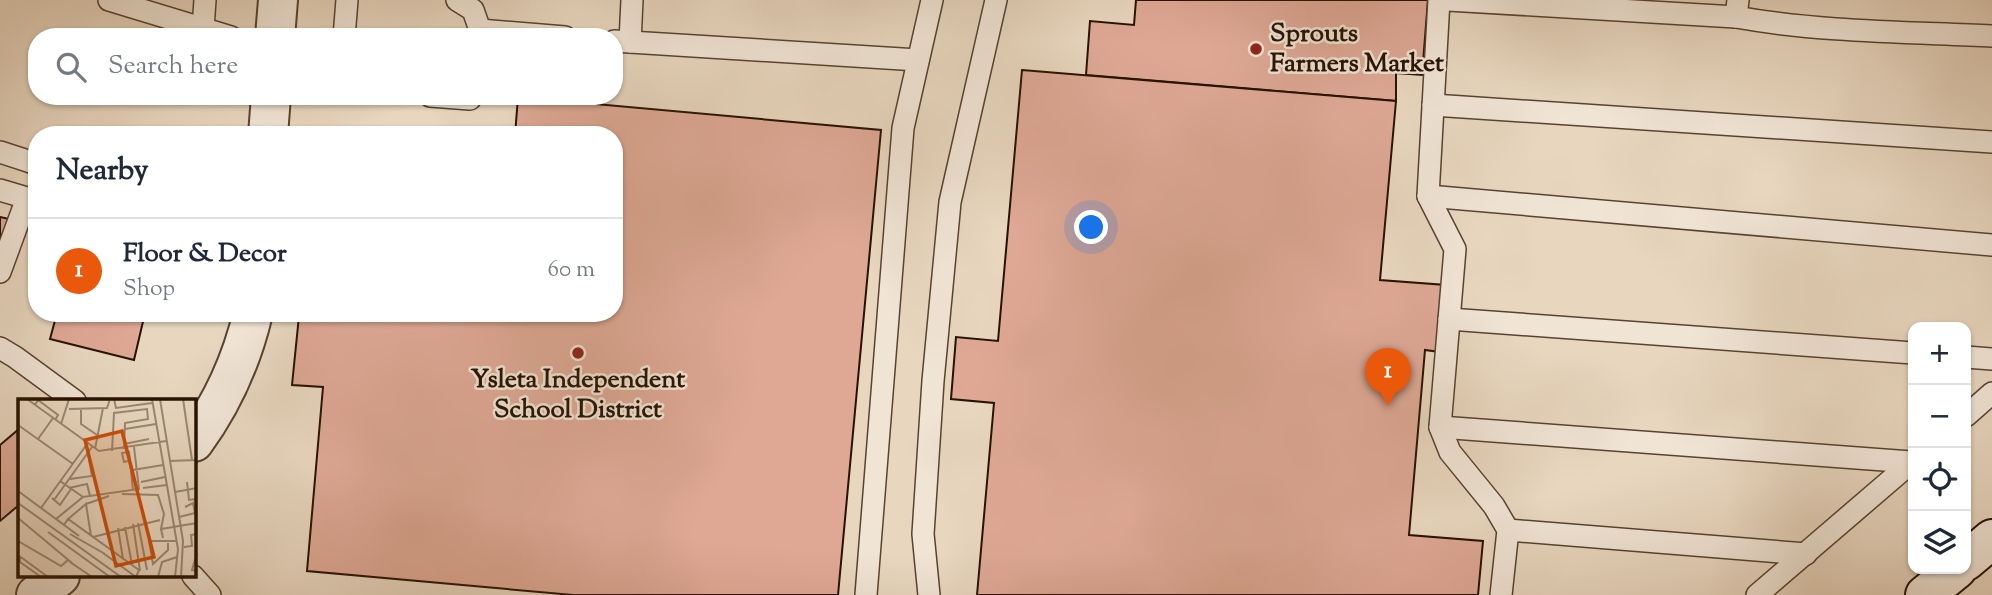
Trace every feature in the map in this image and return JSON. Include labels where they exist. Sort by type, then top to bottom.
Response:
[{"type":"street","points":[[276,28],[278,0]]},
{"type":"street","points":[[269,126],[270,105]]},
{"type":"street","points":[[196,439],[213,416],[248,335],[251,322]]},
{"type":"street","points":[[1971,557],[1992,539]]},
{"type":"street","points":[[1925,595],[1950,574]]},
{"type":"street","points":[[36,595],[57,578]]},
{"type":"street","points":[[69,578],[83,595]]},
{"type":"lane","points":[[108,0],[200,28]]},
{"type":"lane","points":[[203,28],[205,0]]},
{"type":"lane","points":[[345,28],[347,0]]},
{"type":"lane","points":[[457,0],[473,10],[478,28]]},
{"type":"lane","points":[[623,37],[632,0]]},
{"type":"lane","points":[[866,595],[903,128],[932,0]]},
{"type":"lane","points":[[929,595],[923,534],[933,381],[950,202],[996,0]]},
{"type":"lane","points":[[1440,0],[1428,196],[1455,249],[1440,427],[1451,452],[1494,506],[1508,530],[1501,595]]},
{"type":"lane","points":[[1448,0],[1737,8],[1802,26],[1992,36]]},
{"type":"lane","points":[[623,41],[918,60]]},
{"type":"lane","points":[[1433,105],[1992,142]]},
{"type":"lane","points":[[0,152],[28,161]]},
{"type":"lane","points":[[0,190],[27,198],[0,272]]},
{"type":"lane","points":[[1428,196],[1992,245]]},
{"type":"lane","points":[[1449,319],[1908,353]]},
{"type":"lane","points":[[1971,357],[1992,359]]},
{"type":"lane","points":[[5,358],[72,399]]},
{"type":"lane","points":[[1971,412],[1992,393]]},
{"type":"lane","points":[[1440,427],[1908,462]]},
{"type":"lane","points":[[1757,595],[1908,465]]},
{"type":"lane","points":[[1508,530],[1805,554]]},
{"type":"lane","points":[[195,578],[210,595]]},
{"type":"building","name":"Sprouts Farmers Market","points":[[1136,0],[1428,0],[1422,75],[1396,73],[1396,101],[1086,75],[1090,21],[1134,25]]},
{"type":"building","points":[[1022,70],[1396,101],[1380,280],[1446,285],[1440,352],[1425,350],[1409,535],[1483,541],[1478,595],[977,595],[994,403],[951,399],[956,337],[998,341]]},
{"type":"building","name":"Ysleta Independent School District","points":[[517,105],[606,105],[881,130],[838,595],[573,595],[307,571],[323,387],[292,385],[298,322],[623,322],[623,126],[516,126]]},
{"type":"building","points":[[0,217],[9,219],[0,249]]},
{"type":"building","points":[[55,322],[143,322],[134,360],[50,339]]},
{"type":"building","points":[[18,430],[18,506],[0,521],[0,445]]},
{"type":"place","name":"Sprouts Farmers Market","points":[[1256,49]]},
{"type":"place","name":"Ysleta Independent School District","points":[[578,353]]},
{"type":"place","name":"Floor & Decor","points":[[1388,406]]}]
